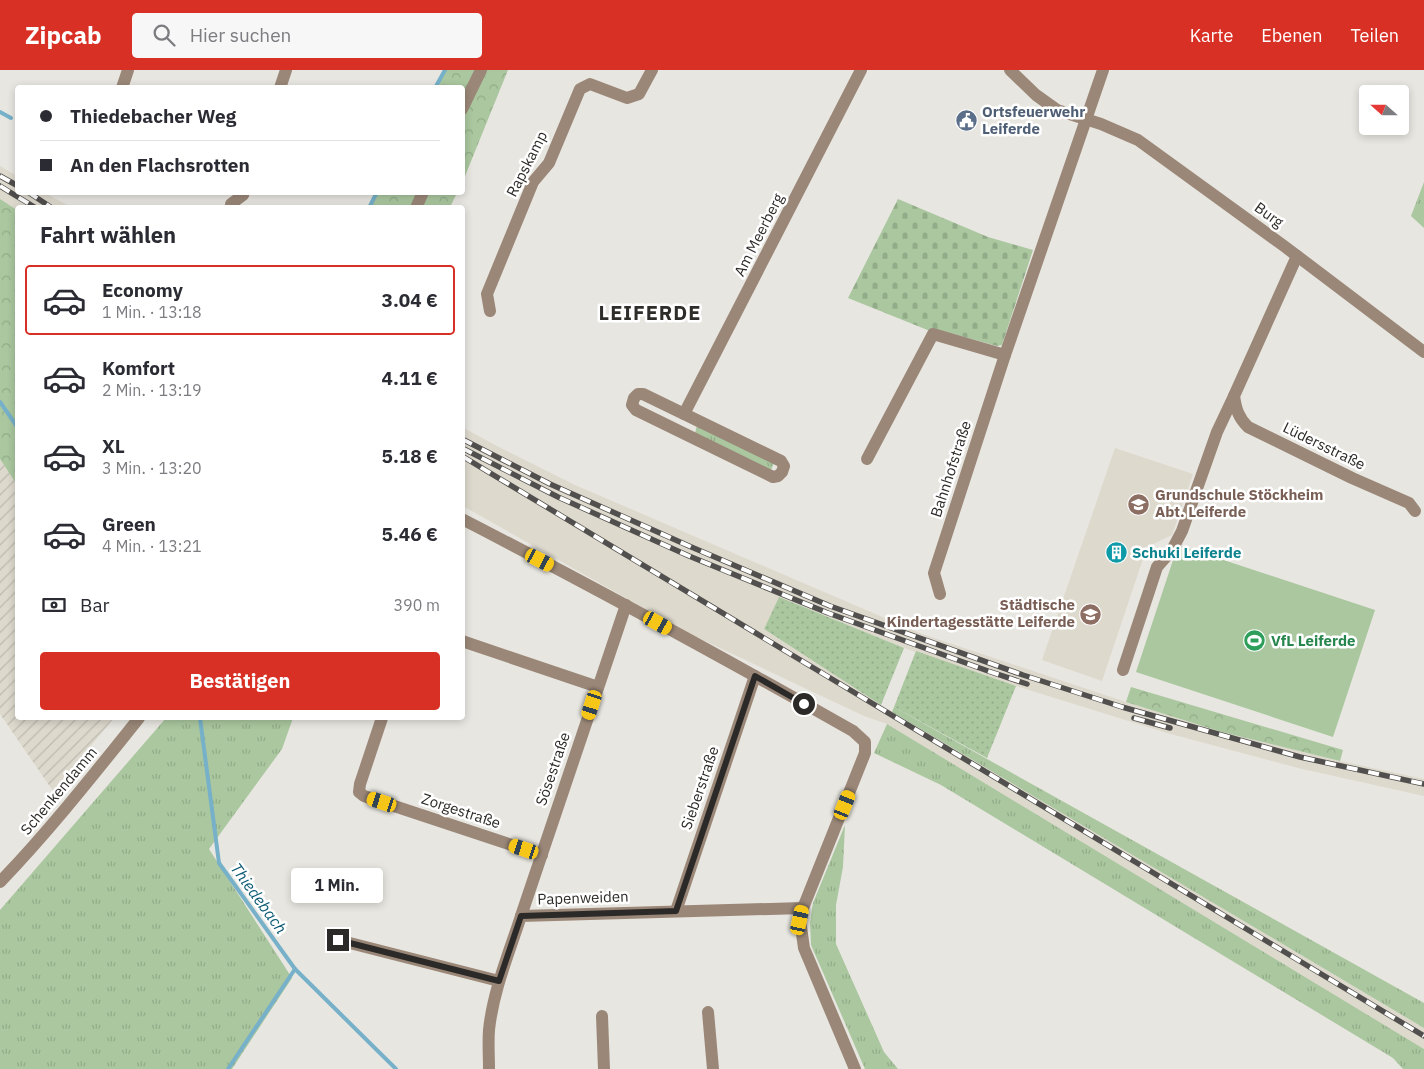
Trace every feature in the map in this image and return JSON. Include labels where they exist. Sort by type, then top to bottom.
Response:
[{"type":"street","points":[[123,85],[128,70]]},
{"type":"street","points":[[281,85],[286,70]]},
{"type":"street","points":[[465,103],[481,70]]},
{"type":"street","name":"Rapskamp","points":[[490,311],[487,294],[534,182],[549,163],[580,89],[590,84],[627,98],[639,94],[652,70]]},
{"type":"street","name":"Am Meerberg","points":[[684,414],[861,70]]},
{"type":"street","name":"Burg","points":[[1010,70],[1048,105],[1057,110],[1118,130],[1138,140],[1424,352]]},
{"type":"street","name":"Bahnhofstraße","points":[[940,594],[934,573],[1005,355],[1104,70]]},
{"type":"street","points":[[231,204],[243,195]]},
{"type":"street","points":[[1123,670],[1157,567],[1172,550],[1182,531],[1217,432],[1296,256]]},
{"type":"street","points":[[867,459],[933,334],[1005,355]]},
{"type":"street","points":[[638,394],[643,394],[684,414],[781,461],[784,466],[782,472],[778,476],[773,477],[636,410],[632,405],[634,398],[638,394]]},
{"type":"street","name":"Lüdersstraße","points":[[1234,396],[1240,419],[1248,427],[1352,478],[1410,503],[1415,511]]},
{"type":"street","points":[[465,521],[626,605],[853,731],[862,738],[866,745],[865,753],[803,908],[800,920],[804,948],[855,1069]]},
{"type":"street","name":"Sösestraße","points":[[521,916],[626,605]]},
{"type":"street","points":[[465,642],[598,687]]},
{"type":"street","name":"Sieberstraße","points":[[676,911],[755,676]]},
{"type":"street","name":"Schenkendamm","points":[[0,882],[50,828],[137,720]]},
{"type":"street","name":"Zorgestraße","points":[[381,720],[359,792],[364,796],[542,855]]},
{"type":"street","name":"Papenweiden","points":[[489,1069],[489,1031],[499,981],[521,916],[803,908]]},
{"type":"street","points":[[338,940],[499,981]]},
{"type":"street","points":[[708,1012],[713,1069]]},
{"type":"street","points":[[602,1016],[604,1069]]},
{"type":"shaded area","points":[[0,166],[15,175],[15,195],[49,195],[67,205],[15,205],[15,209],[0,199]]},
{"type":"shaded area","points":[[465,429],[575,485],[922,634],[1222,732],[1340,761],[1424,779],[1424,796],[1298,768],[1167,733],[1016,686],[904,648],[779,597],[764,629],[881,705],[1424,1028],[1424,1049],[887,724],[864,716],[688,633],[465,507]]},
{"type":"shaded area","points":[[1115,448],[1193,474],[1172,535],[1147,547],[1102,681],[1042,660]]},
{"type":"shaded area","points":[[0,459],[15,482],[15,720],[112,720],[53,791],[0,714]]},
{"type":"green space","points":[[444,70],[508,70],[465,176],[465,85],[436,85]]},
{"type":"green space","points":[[1424,182],[1424,228],[1411,216]]},
{"type":"green space","points":[[376,195],[456,195],[451,205],[371,205]]},
{"type":"green space","points":[[0,199],[15,209],[15,482],[0,459]]},
{"type":"green space","points":[[898,199],[988,237],[1033,250],[1002,345],[997,346],[932,328],[930,331],[848,298]]},
{"type":"green space","points":[[697,426],[774,463],[771,470],[695,433]]},
{"type":"green space","name":"VfL Leiferde","points":[[1178,545],[1375,610],[1333,737],[1136,672]]},
{"type":"green space","points":[[779,597],[904,648],[881,705],[764,629]]},
{"type":"green space","points":[[916,651],[1016,686],[987,758],[894,707]]},
{"type":"green space","points":[[1131,687],[1343,750],[1340,761],[1222,732],[1126,702]]},
{"type":"green space","points":[[894,707],[1424,1003],[1424,1028],[892,712]]},
{"type":"green space","points":[[164,720],[292,720],[282,749],[209,849],[292,978],[232,1069],[0,1069],[0,910]]},
{"type":"green space","points":[[887,724],[1424,1049],[1424,1069],[1403,1069],[1393,1058],[941,785],[874,753]]},
{"type":"green space","points":[[845,825],[843,867],[836,905],[836,944],[884,1052],[898,1069],[865,1069],[811,945],[810,923],[813,903]]},
{"type":"waterway","points":[[437,85],[445,70]]},
{"type":"waterway","points":[[0,112],[11,118]]},
{"type":"waterway","points":[[370,205],[376,195]]},
{"type":"waterway","name":"Thiedebach","points":[[0,402],[15,424]]},
{"type":"waterway","name":"Thiedebach","points":[[200,720],[219,863],[295,969],[228,1069]]},
{"type":"waterway","points":[[295,969],[396,1069]]},
{"type":"railway","points":[[0,176],[15,184]]},
{"type":"railway","points":[[0,186],[31,205]]},
{"type":"railway","points":[[32,195],[48,205]]},
{"type":"railway","points":[[465,441],[550,484],[830,606],[1023,675],[1122,707],[1300,757],[1424,784]]},
{"type":"railway","points":[[465,450],[558,497],[689,556],[828,613],[1027,684]]},
{"type":"railway","points":[[465,458],[1424,1036]]},
{"type":"railway","points":[[1134,718],[1170,728]]},
{"type":"place","name":"Ortsfeuerwehr Leiferde","points":[[966,121]]},
{"type":"place","name":"Grundschule Stöckheim Abt. Leiferde","points":[[1139,504]]},
{"type":"place","name":"Schuki Leiferde","points":[[1116,553]]},
{"type":"place","name":"Städtische Kindertagesstätte Leiferde","points":[[1091,614]]},
{"type":"place","name":"VfL Leiferde","points":[[1255,641]]},
{"type":"district","name":"LEIFERDE","points":[[650,313]]},
{"type":"route","points":[[338,940],[499,981],[521,916],[676,911],[755,676],[804,704]]}]
